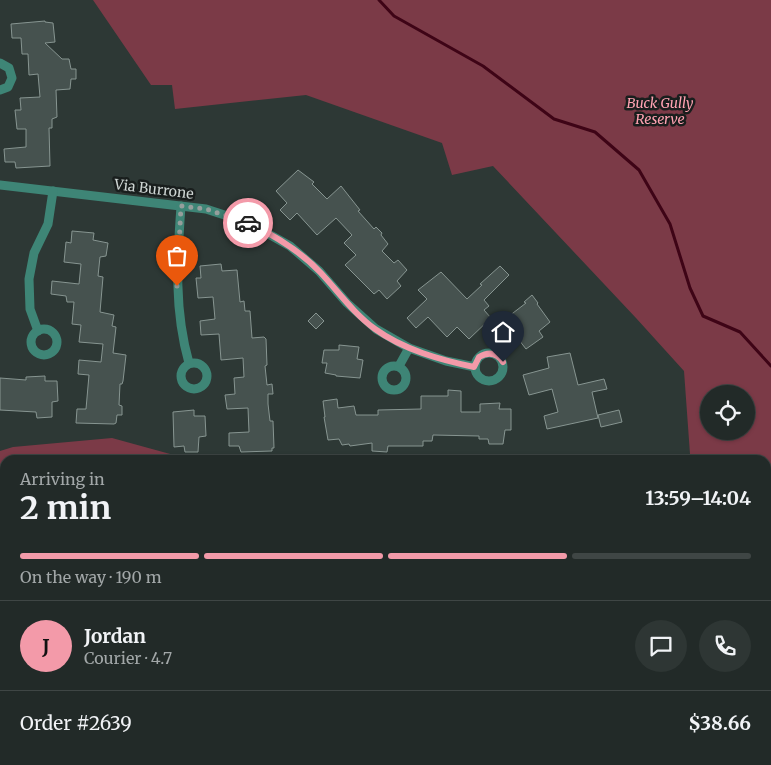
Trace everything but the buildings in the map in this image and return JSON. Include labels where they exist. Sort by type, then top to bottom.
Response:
[{"type":"street","points":[[0,63],[9,68],[12,78],[8,87],[0,90]]},
{"type":"street","name":"Via Burrone","points":[[0,185],[206,209],[249,223],[290,246],[319,271],[346,303],[376,330],[409,348],[446,361],[474,367]]},
{"type":"street","points":[[38,331],[30,309],[29,279],[34,253],[48,224],[53,191]]},
{"type":"street","points":[[181,206],[178,302],[181,332],[189,364]]},
{"type":"street","points":[[399,366],[409,348]]},
{"type":"green space","name":"Buck Gully Reserve","points":[[93,0],[771,0],[771,455],[600,455],[690,454],[684,371],[493,166],[452,175],[442,143],[306,95],[175,109],[172,85],[151,85]]},
{"type":"green space","name":"Buck Gully Reserve","points":[[112,438],[174,455],[0,455],[0,451],[13,447]]},
{"type":"waterway","points":[[379,0],[394,16],[483,66],[554,119],[595,132],[639,170],[670,224],[690,288],[703,316],[740,332],[771,366]]},
{"type":"way so far","points":[[177,286],[181,206],[206,209],[248,223]]},
{"type":"route","points":[[248,223],[290,246],[319,271],[346,303],[376,330],[409,348],[446,361],[474,367],[479,357],[484,354],[495,354],[503,362]]}]
